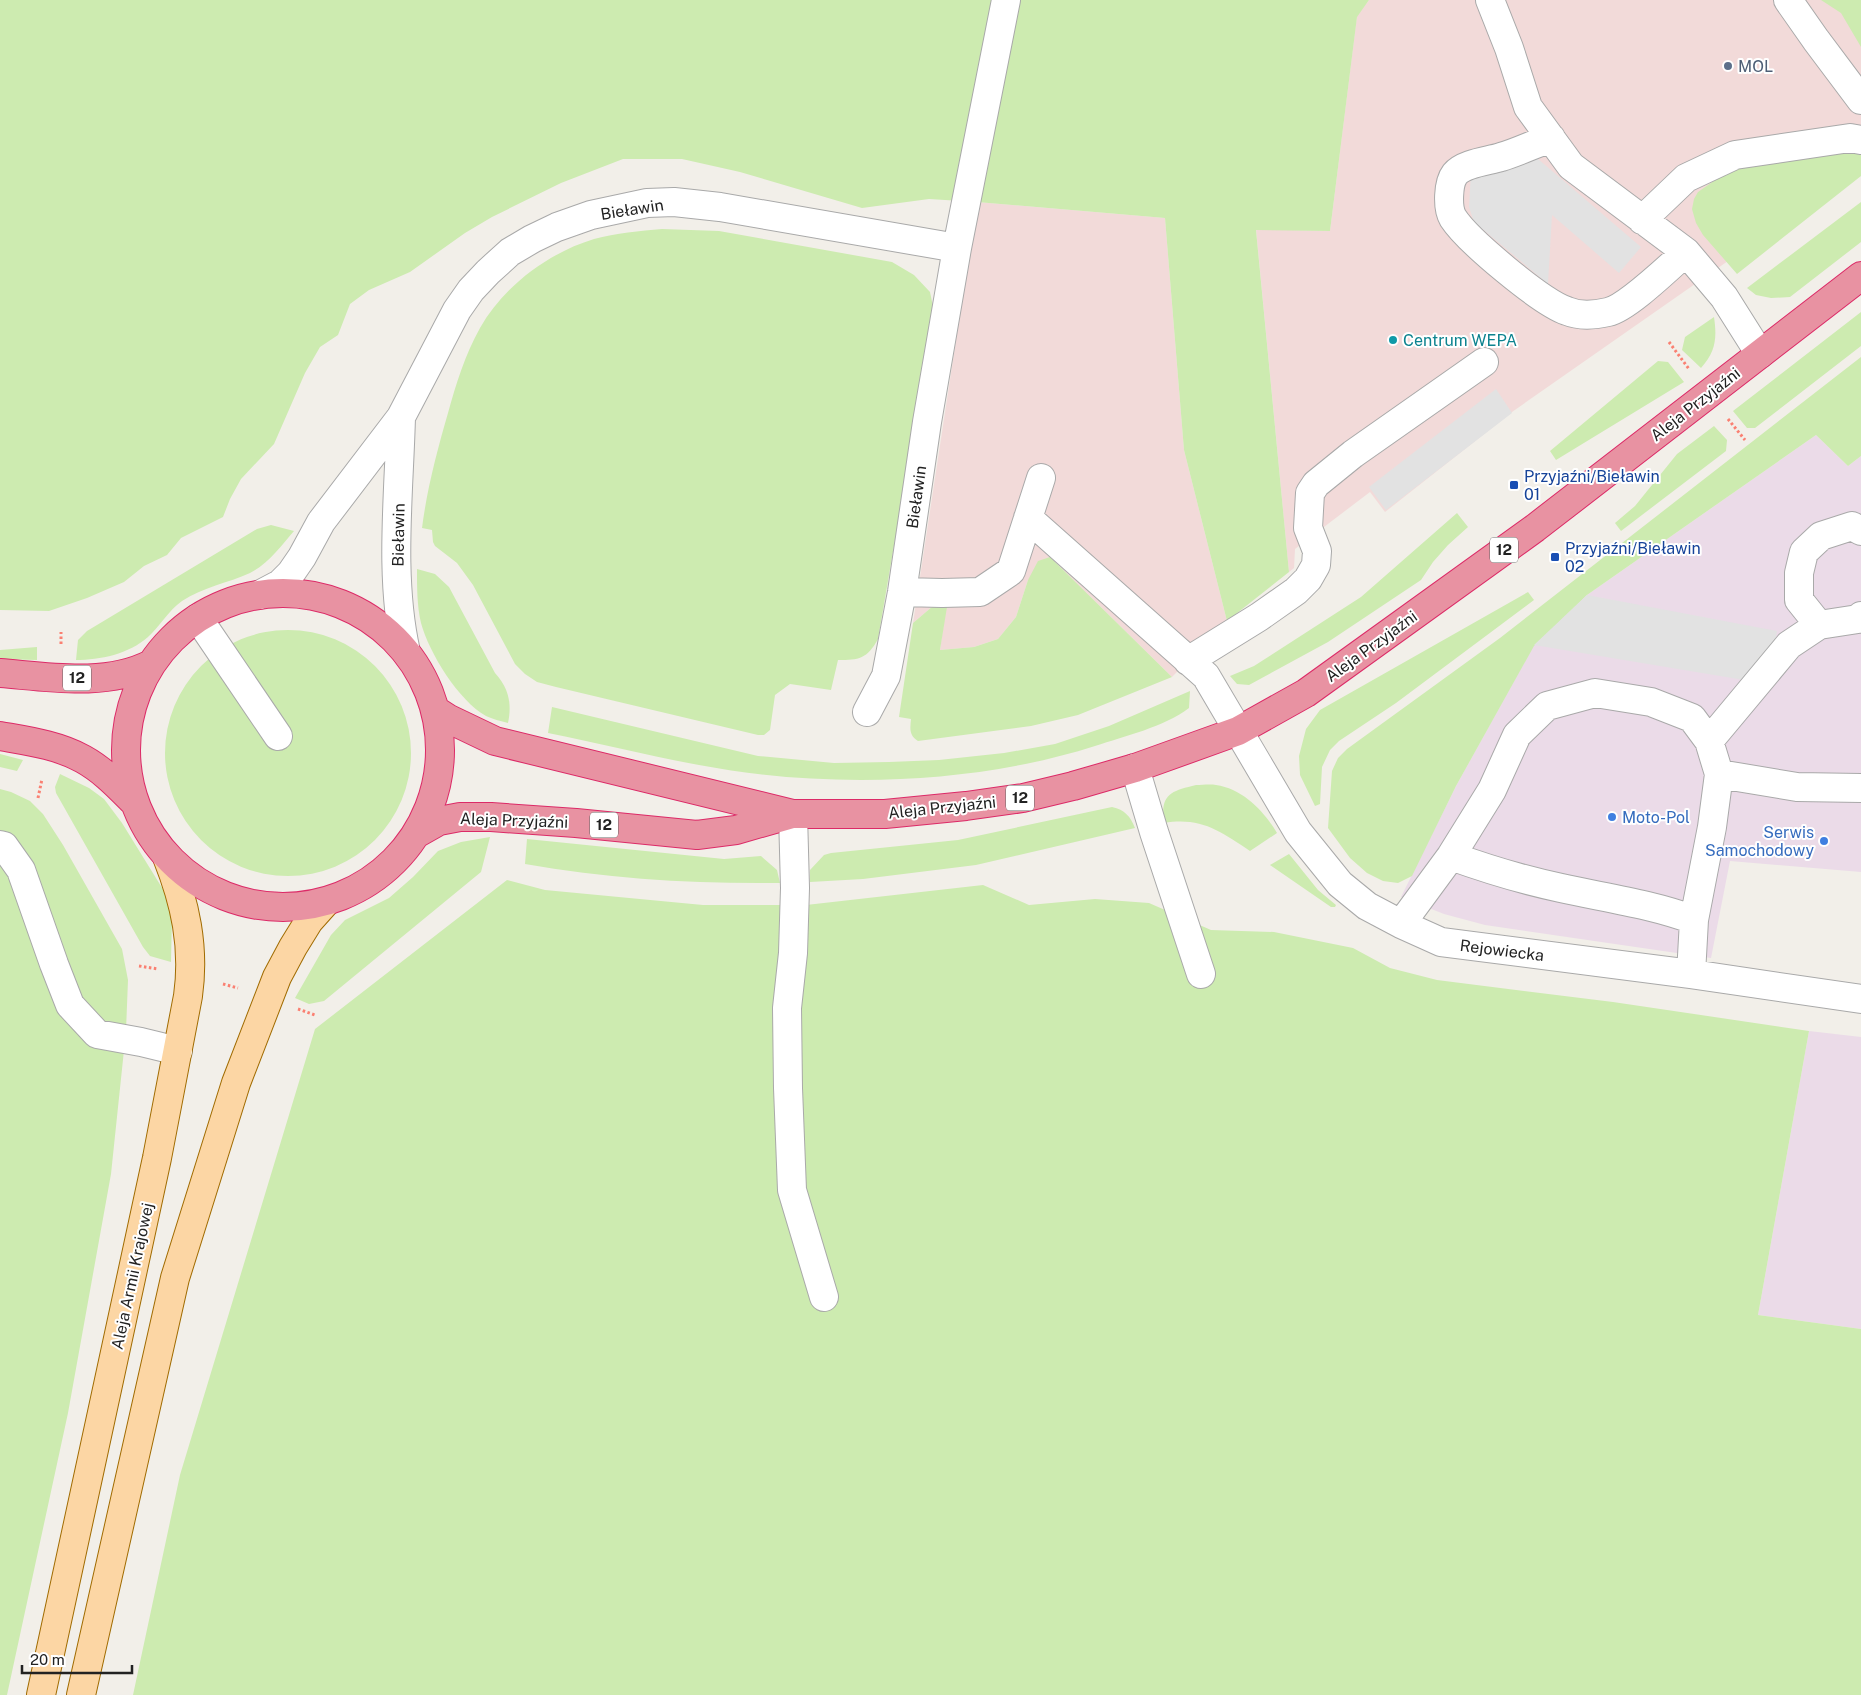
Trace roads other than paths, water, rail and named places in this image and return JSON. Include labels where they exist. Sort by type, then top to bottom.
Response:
[{"type":"highway","name":"Aleja Przyjaźni","points":[[435,710],[449,719],[495,740],[793,814],[885,814],[966,806],[1023,798],[1135,768],[1238,731],[1314,688],[1535,528],[1861,276]]},
{"type":"highway","name":"12","points":[[292,593],[325,598],[355,610],[383,629],[406,652],[424,680],[435,710],[440,732],[441,753],[434,796],[416,834],[399,857],[377,877],[353,891],[326,902],[292,907],[257,905],[224,896],[193,880],[167,857],[154,841],[135,804],[128,776],[126,746],[129,717],[138,690],[151,664],[172,638],[198,618],[228,603],[259,595],[292,593]]},
{"type":"highway","name":"12","points":[[0,673],[61,679],[99,677],[125,674],[151,664]]},
{"type":"highway","name":"12","points":[[0,736],[50,746],[82,758],[107,775],[135,804]]},
{"type":"highway","name":"Aleja Przyjaźni","points":[[416,834],[439,822],[460,816],[491,816],[697,835],[736,830],[793,814]]},
{"type":"main road","name":"Aleja Armii Krajowej","points":[[41,1695],[155,1168],[191,975],[191,953],[180,888],[167,857]]},
{"type":"main road","points":[[80,1695],[174,1278],[236,1083],[278,977],[293,947],[310,921],[326,902]]},
{"type":"street","name":"Bieławin","points":[[867,712],[886,676],[902,592],[927,422],[957,248],[1006,0]]},
{"type":"street","points":[[1490,0],[1509,48],[1528,107],[1571,166],[1686,252],[1724,297],[1760,354]]},
{"type":"street","points":[[1788,0],[1861,100]]},
{"type":"street","points":[[1550,138],[1501,158],[1472,165],[1456,173],[1449,190],[1452,216],[1473,242],[1538,295],[1567,311],[1589,315],[1610,312],[1636,295],[1686,252]]},
{"type":"street","points":[[1642,220],[1686,178],[1734,155],[1850,138],[1861,140]]},
{"type":"street","name":"Bieławin","points":[[259,595],[280,584],[291,572],[302,557],[321,522],[401,417],[457,310],[488,272],[510,252],[532,239],[557,227],[591,215],[647,204],[674,202],[720,206],[957,248]]},
{"type":"street","points":[[1188,661],[1259,617],[1296,591],[1308,579],[1316,565],[1317,551],[1308,528],[1310,493],[1316,484],[1353,454],[1484,362]]},
{"type":"street","name":"Bieławin","points":[[401,417],[397,593],[400,627],[406,652]]},
{"type":"street","points":[[902,592],[980,592],[1011,571],[1041,478]]},
{"type":"street","name":"Rejowiecka","points":[[1028,518],[1206,676],[1298,832],[1340,884],[1367,906],[1400,924],[1441,942],[1691,974],[1861,999]]},
{"type":"street","points":[[1819,625],[1799,600],[1799,572],[1804,552],[1821,536],[1852,526],[1861,531]]},
{"type":"street","points":[[1710,740],[1789,645],[1819,625],[1861,616]]},
{"type":"street","points":[[198,618],[278,736]]},
{"type":"street","points":[[1400,924],[1452,856],[1492,790],[1517,735],[1547,706],[1594,693],[1651,702],[1692,718],[1710,740],[1720,774],[1694,920],[1691,974]]},
{"type":"street","points":[[1135,768],[1201,974]]},
{"type":"street","points":[[1720,774],[1797,787],[1861,788]]},
{"type":"street","points":[[793,814],[795,888],[793,953],[787,1008],[792,1190],[824,1297]]},
{"type":"street","points":[[0,844],[4,846],[21,870],[70,1005],[97,1034],[178,1051]]},
{"type":"street","points":[[1452,856],[1492,871],[1666,910],[1694,920]]},
{"type":"place","name":"MOL","points":[[1728,66]]},
{"type":"place","name":"Centrum WEPA","points":[[1393,340]]},
{"type":"place","name":"Przyjaźni/Bieławin 01","points":[[1514,485]]},
{"type":"place","name":"Przyjaźni/Bieławin 02","points":[[1555,557]]},
{"type":"place","name":"Moto-Pol","points":[[1612,817]]},
{"type":"place","name":"Serwis Samochodowy","points":[[1824,841]]}]
